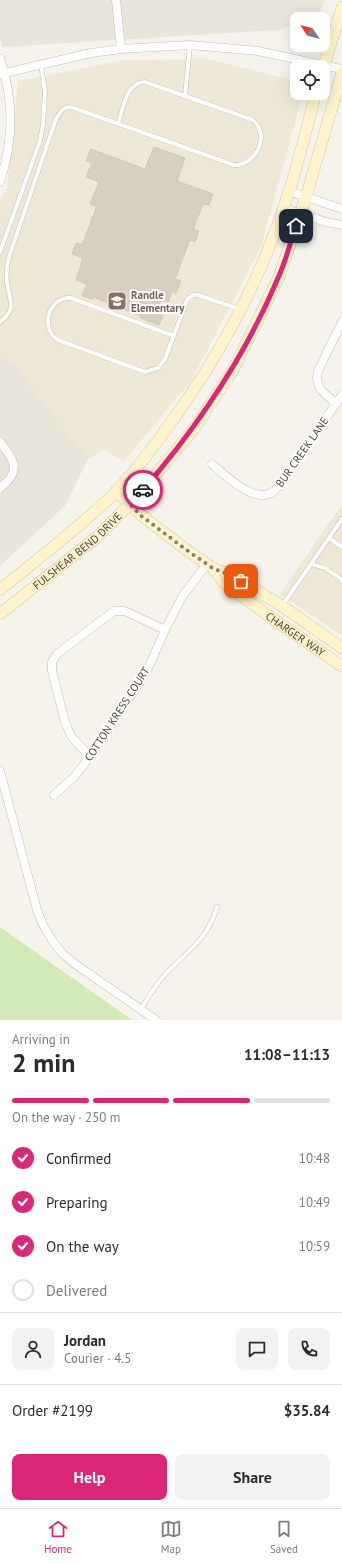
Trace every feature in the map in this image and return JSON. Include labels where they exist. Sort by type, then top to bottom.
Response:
[{"type":"street","points":[[116,0],[121,49]]},
{"type":"street","points":[[325,60],[342,6]]},
{"type":"street","points":[[2,73],[68,57],[121,49],[190,45],[258,51],[295,60]]},
{"type":"street","points":[[0,58],[11,116],[7,153],[0,182]]},
{"type":"street","points":[[330,68],[342,69]]},
{"type":"street","name":"FULSHEAR BEND DRIVE","points":[[0,614],[97,538],[130,504],[196,426],[234,368],[279,277],[306,197],[342,73]]},
{"type":"street","name":"FULSHEAR BEND DRIVE","points":[[0,590],[83,521],[116,491],[153,447],[211,365],[241,310],[284,208],[314,100]]},
{"type":"street","points":[[289,192],[342,209]]},
{"type":"street","points":[[284,208],[326,222],[342,225]]},
{"type":"street","points":[[336,403],[321,391],[317,384],[317,377],[318,371],[342,322]]},
{"type":"street","name":"BUR CREEK LANE","points":[[212,464],[250,493],[264,495],[271,493],[276,489],[342,395]]},
{"type":"street","points":[[0,442],[12,458],[14,468],[11,478],[0,488]]},
{"type":"street","name":"CHARGER WAY","points":[[116,491],[140,515],[210,566],[231,575],[282,606],[342,648]]},
{"type":"street","name":"CHARGER WAY","points":[[210,566],[224,583],[273,619],[342,666]]},
{"type":"street","name":"COTTON KRESS COURT","points":[[54,795],[74,777],[90,757],[147,671],[165,630],[182,597],[210,566]]},
{"type":"street","points":[[273,619],[282,606]]},
{"type":"street","points":[[90,757],[71,736],[65,722],[52,671],[52,662],[57,654],[114,611],[125,612],[165,630]]},
{"type":"street","points":[[0,771],[37,910],[43,925],[54,943],[75,964],[156,1020]]},
{"type":"lane","points":[[185,96],[190,45]]},
{"type":"lane","points":[[0,252],[40,140],[43,125],[45,92],[41,64]]},
{"type":"lane","points":[[0,322],[7,316],[12,307],[7,278],[9,257],[58,115],[62,110],[71,107],[118,124],[234,165],[245,164],[253,158],[259,148],[261,136],[256,123],[245,117],[145,82],[137,83],[130,90],[118,124]]},
{"type":"lane","points":[[174,336],[66,297],[56,303],[51,309],[47,323],[50,333],[58,340],[145,372],[158,368],[162,363],[174,336],[187,300],[194,294],[241,310]]},
{"type":"lane","points":[[282,606],[342,519]]},
{"type":"lane","points":[[329,538],[342,547]]},
{"type":"lane","points":[[311,564],[325,568],[341,578],[342,581]]},
{"type":"lane","points":[[140,1009],[162,978],[200,940],[214,917],[216,907]]},
{"type":"shaded area","points":[[0,0],[325,0],[320,12],[290,12],[290,25],[278,30],[3,47],[0,39]]},
{"type":"shaded area","name":"Randle Elementary","points":[[206,59],[290,79],[290,100],[301,100],[261,247],[191,381],[124,461],[105,450],[88,459],[16,366],[0,354],[0,201],[7,187],[18,81],[124,60]]},
{"type":"shaded area","points":[[0,354],[16,366],[88,459],[65,506],[0,566]]},
{"type":"shaded area","points":[[342,504],[342,636],[280,594]]},
{"type":"green space","points":[[0,927],[132,1020],[0,1020]]},
{"type":"building","points":[[154,147],[185,158],[177,181],[213,194],[209,205],[203,204],[193,229],[199,231],[195,242],[190,240],[182,260],[175,279],[181,281],[176,293],[172,291],[168,302],[161,299],[156,313],[163,316],[159,325],[140,318],[141,316],[93,297],[92,299],[82,296],[87,284],[76,280],[83,258],[72,254],[76,243],[82,245],[97,206],[90,204],[99,182],[86,177],[92,163],[86,161],[91,149],[145,169]]},
{"type":"way so far","points":[[143,490],[130,504],[140,515],[214,569],[231,575],[241,581]]},
{"type":"place","name":"Randle Elementary","points":[[117,301]]},
{"type":"route","points":[[143,490],[196,426],[234,368],[279,277],[296,226]]}]
